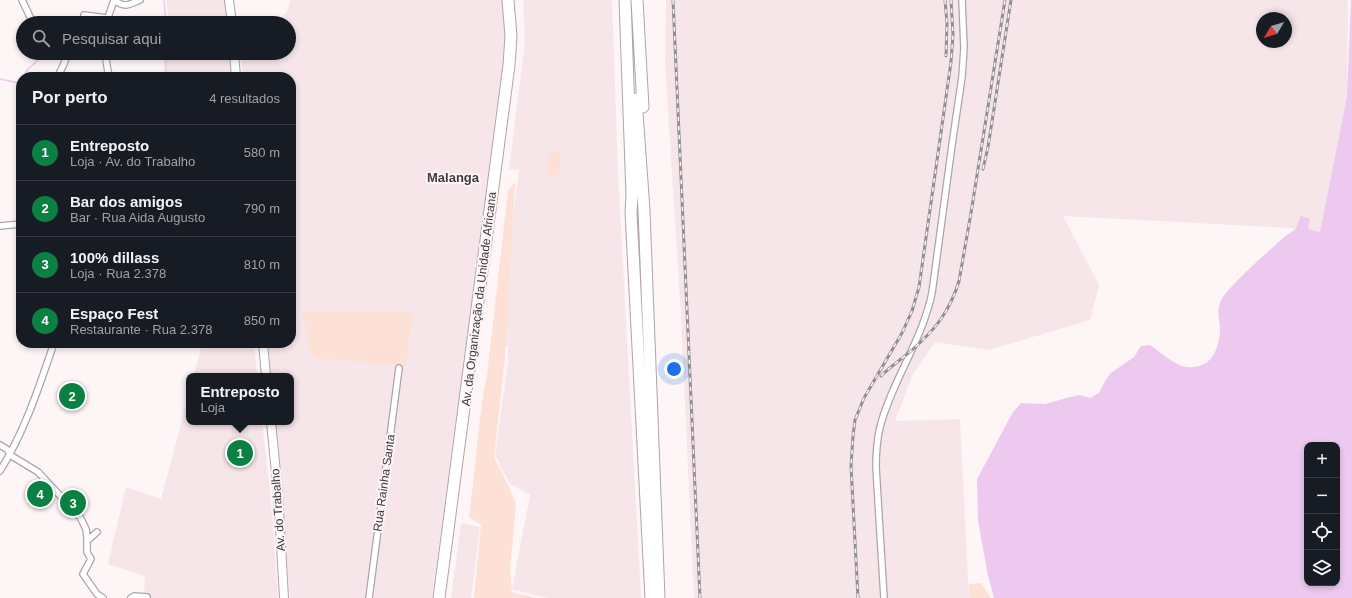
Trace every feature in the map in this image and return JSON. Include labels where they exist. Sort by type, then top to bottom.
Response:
[{"type":"highway","name":"Av. da Organização da Unidade Africana","points":[[439,598],[510,65],[511,36],[508,0]]},
{"type":"highway","name":"Av. da Organização da Unidade Africana","points":[[446,598],[517,59],[518,33],[515,0]]},
{"type":"highway","points":[[618,0],[625,170],[631,213],[651,598]]},
{"type":"highway","points":[[625,0],[632,195],[631,213]]},
{"type":"highway","points":[[632,0],[635,85],[644,210],[654,501],[659,598]]},
{"type":"highway","points":[[637,0],[644,127],[644,210]]},
{"type":"main road","points":[[230,0],[231,16]]},
{"type":"main road","points":[[235,60],[236,72]]},
{"type":"main road","points":[[263,348],[266,373]]},
{"type":"main road","name":"Av. do Trabalho","points":[[271,425],[278,493],[284,598]]},
{"type":"street","points":[[22,0],[30,16]]},
{"type":"street","points":[[108,16],[114,0],[125,6],[140,0]]},
{"type":"street","points":[[884,598],[876,467],[877,447],[885,411],[929,309],[962,77],[964,48],[962,0]]},
{"type":"street","points":[[84,15],[88,16]]},
{"type":"street","points":[[60,72],[66,60]]},
{"type":"street","points":[[106,60],[108,72]]},
{"type":"street","points":[[0,226],[16,224]]},
{"type":"street","points":[[0,470],[10,455],[41,385],[52,348]]},
{"type":"street","name":"Rua Rainha Santa","points":[[369,598],[399,368]]},
{"type":"street","points":[[0,445],[8,450],[10,455],[38,472],[68,504],[83,523],[87,533],[87,552],[91,559],[83,574],[97,594],[102,598]]},
{"type":"street","points":[[87,541],[98,532]]},
{"type":"street","points":[[131,598],[134,596],[147,597]]},
{"type":"shaded area","points":[[166,0],[228,0],[229,16],[168,16]]},
{"type":"shaded area","points":[[289,0],[502,0],[503,3],[507,42],[432,598],[290,598],[274,425],[294,425],[294,373],[270,373],[267,348],[296,348],[296,72],[243,72],[242,60],[296,60],[296,16],[283,16],[287,11],[290,2]]},
{"type":"shaded area","points":[[523,0],[612,0],[618,173],[641,598],[547,598],[512,589],[530,495],[509,483],[495,455],[508,363],[508,346],[501,345],[512,224],[519,170],[509,169],[525,42]]},
{"type":"shaded area","points":[[666,0],[1348,0],[1347,96],[1320,232],[1308,229],[1063,216],[1099,285],[1090,320],[989,350],[935,342],[912,376],[895,421],[960,419],[969,598],[694,598],[681,316],[665,63]]},
{"type":"shaded area","points":[[1352,0],[1352,598],[994,598],[987,571],[978,520],[977,479],[1013,412],[1021,403],[1045,404],[1080,395],[1090,398],[1099,393],[1106,379],[1111,373],[1134,357],[1141,346],[1150,345],[1175,363],[1182,366],[1196,367],[1208,362],[1214,354],[1219,339],[1219,305],[1228,291],[1242,275],[1295,229],[1301,216],[1310,219],[1308,229],[1320,232],[1347,96]]},
{"type":"shaded area","points":[[166,60],[232,60],[233,72],[167,72]]},
{"type":"shaded area","points":[[549,150],[561,151],[559,177],[546,175]]},
{"type":"shaded area","points":[[515,182],[505,356],[494,457],[516,504],[510,570],[512,592],[536,598],[474,598],[481,525],[469,517],[508,191]]},
{"type":"shaded area","points":[[302,311],[413,311],[406,366],[312,358]]},
{"type":"shaded area","points":[[201,348],[254,348],[257,373],[195,373]]},
{"type":"shaded area","points":[[186,404],[186,425],[262,425],[271,499],[278,598],[144,598],[145,576],[108,564],[126,487],[161,499]]},
{"type":"shaded area","points":[[461,523],[480,527],[471,598],[451,598]]},
{"type":"shaded area","points":[[981,583],[991,598],[969,598],[969,584]]},
{"type":"waterway","points":[[164,0],[165,16]]},
{"type":"waterway","points":[[26,72],[38,60]]},
{"type":"waterway","points":[[165,60],[166,72]]},
{"type":"waterway","points":[[0,79],[16,82]]},
{"type":"railway","points":[[673,0],[700,598]]},
{"type":"railway","points":[[945,0],[947,23],[946,56]]},
{"type":"railway","points":[[858,598],[851,466],[855,420],[864,398],[902,333],[912,311],[919,287],[951,62],[953,35],[951,0]]},
{"type":"railway","points":[[881,376],[920,343],[935,327],[951,302],[959,281],[1005,0]]},
{"type":"railway","points":[[983,169],[988,147],[1011,0]]},
{"type":"place","name":"Bar dos amigos","points":[[72,396]]},
{"type":"place","name":"Entreposto","points":[[240,453]]},
{"type":"place","name":"Espaço Fest","points":[[40,494]]},
{"type":"place","name":"100% dillass","points":[[73,503]]},
{"type":"district","name":"Malanga","points":[[453,177]]}]
